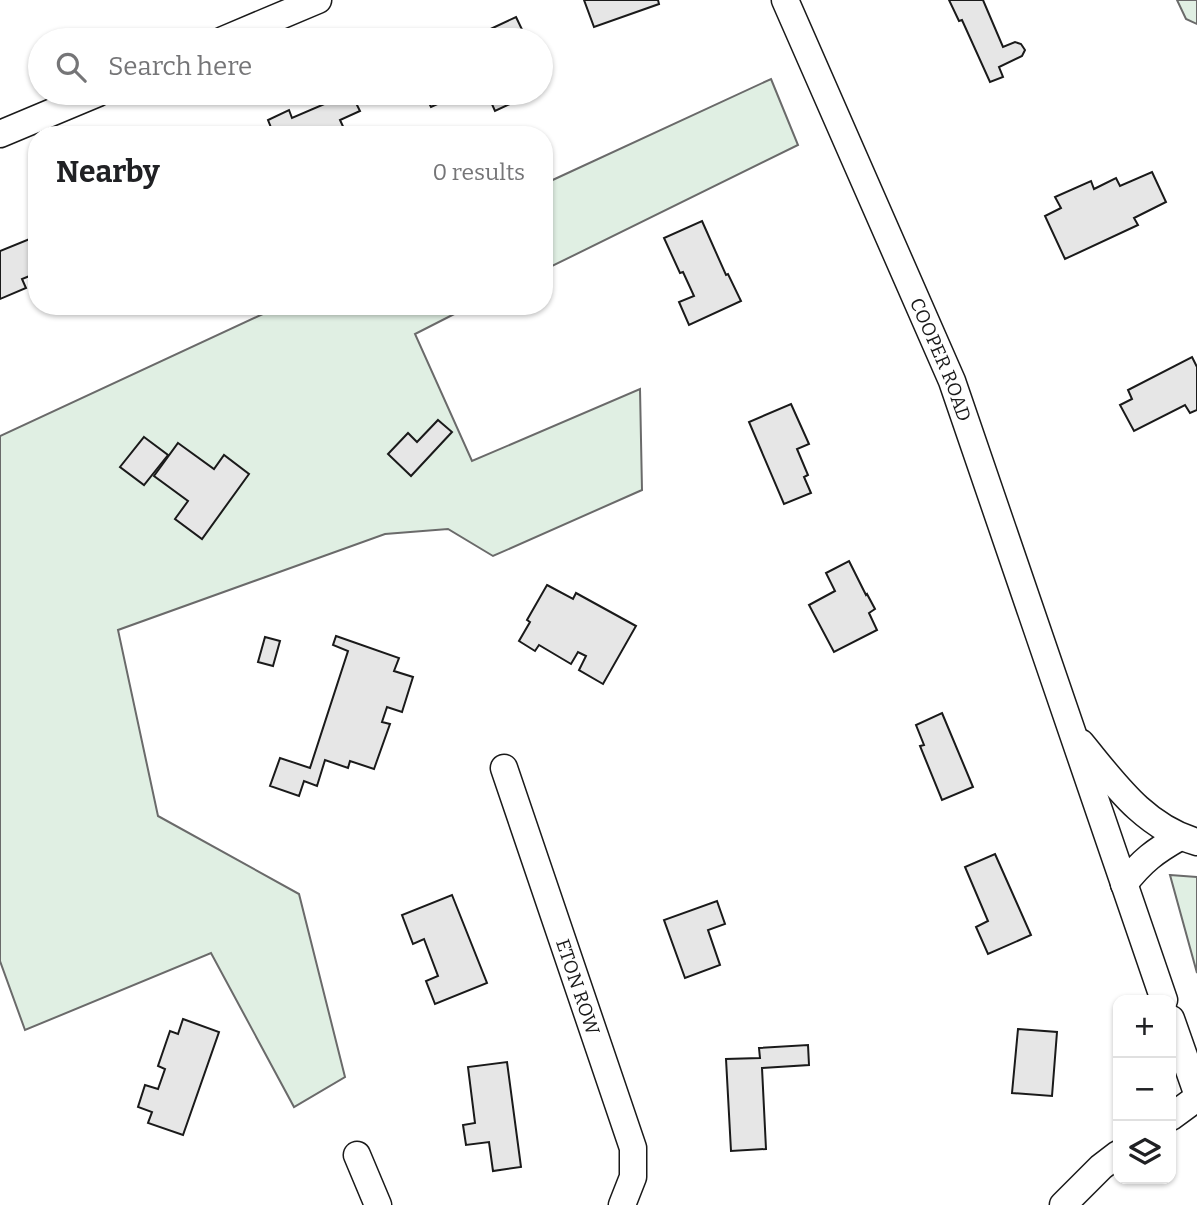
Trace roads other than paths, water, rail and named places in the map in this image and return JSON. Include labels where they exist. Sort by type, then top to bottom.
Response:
[{"type":"street","points":[[252,28],[318,0]]},
{"type":"street","name":"COOPER ROAD","points":[[785,0],[952,381],[1162,995]]},
{"type":"street","points":[[0,134],[69,105]]},
{"type":"street","name":"COOPER ROAD","points":[[1071,730],[1129,800],[1160,826],[1189,839]]},
{"type":"street","name":"ETON ROW","points":[[504,768],[634,1148],[633,1177],[622,1205]]},
{"type":"street","name":"COOPER ROAD","points":[[1124,884],[1156,850],[1189,839]]},
{"type":"street","points":[[1176,1034],[1197,1095],[1176,1113]]},
{"type":"street","points":[[357,1155],[378,1205]]},
{"type":"street","points":[[1063,1205],[1113,1158]]}]
